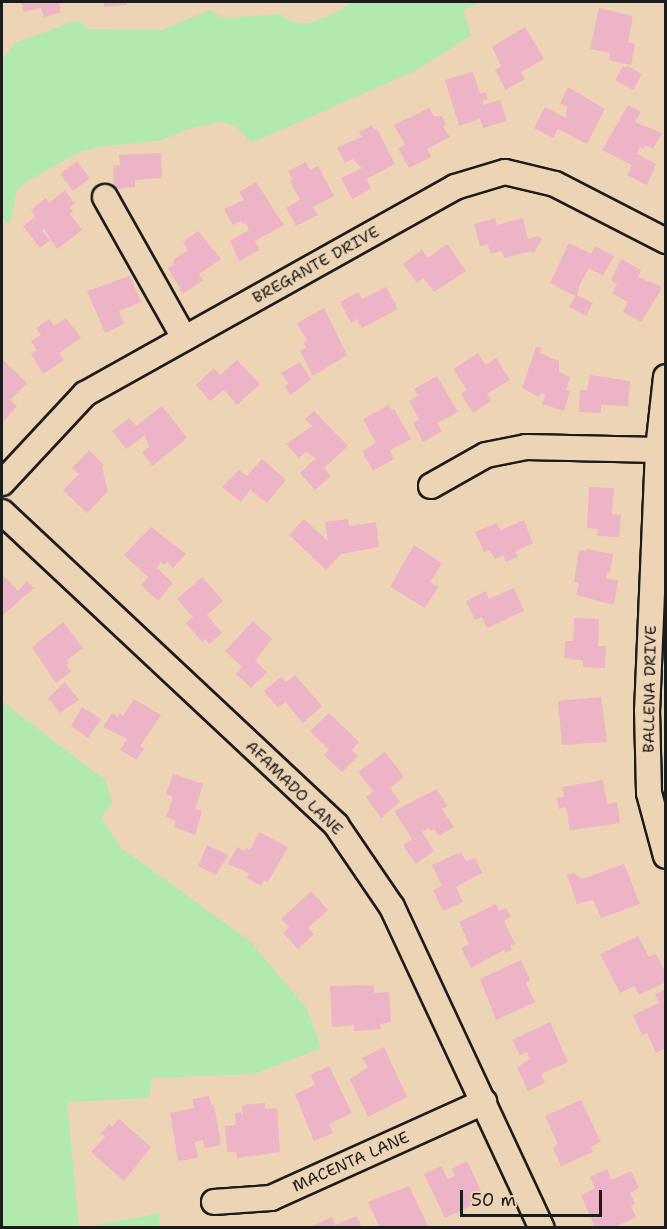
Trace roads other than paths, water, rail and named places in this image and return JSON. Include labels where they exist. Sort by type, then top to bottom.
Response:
[{"type":"street","name":"BREGANTE DRIVE","points":[[2,483],[85,394],[455,187],[506,172],[555,184],[666,241]]},
{"type":"street","points":[[105,197],[184,338]]},
{"type":"street","name":"BALLENA DRIVE","points":[[666,377],[658,450],[647,710],[649,793],[666,856]]},
{"type":"street","points":[[431,486],[486,455],[526,447],[658,450]]},
{"type":"street","name":"AFAMADO LANE","points":[[2,512],[336,825],[392,907],[542,1227]]},
{"type":"street","name":"MACENTA LANE","points":[[214,1202],[271,1198],[484,1102]]}]
